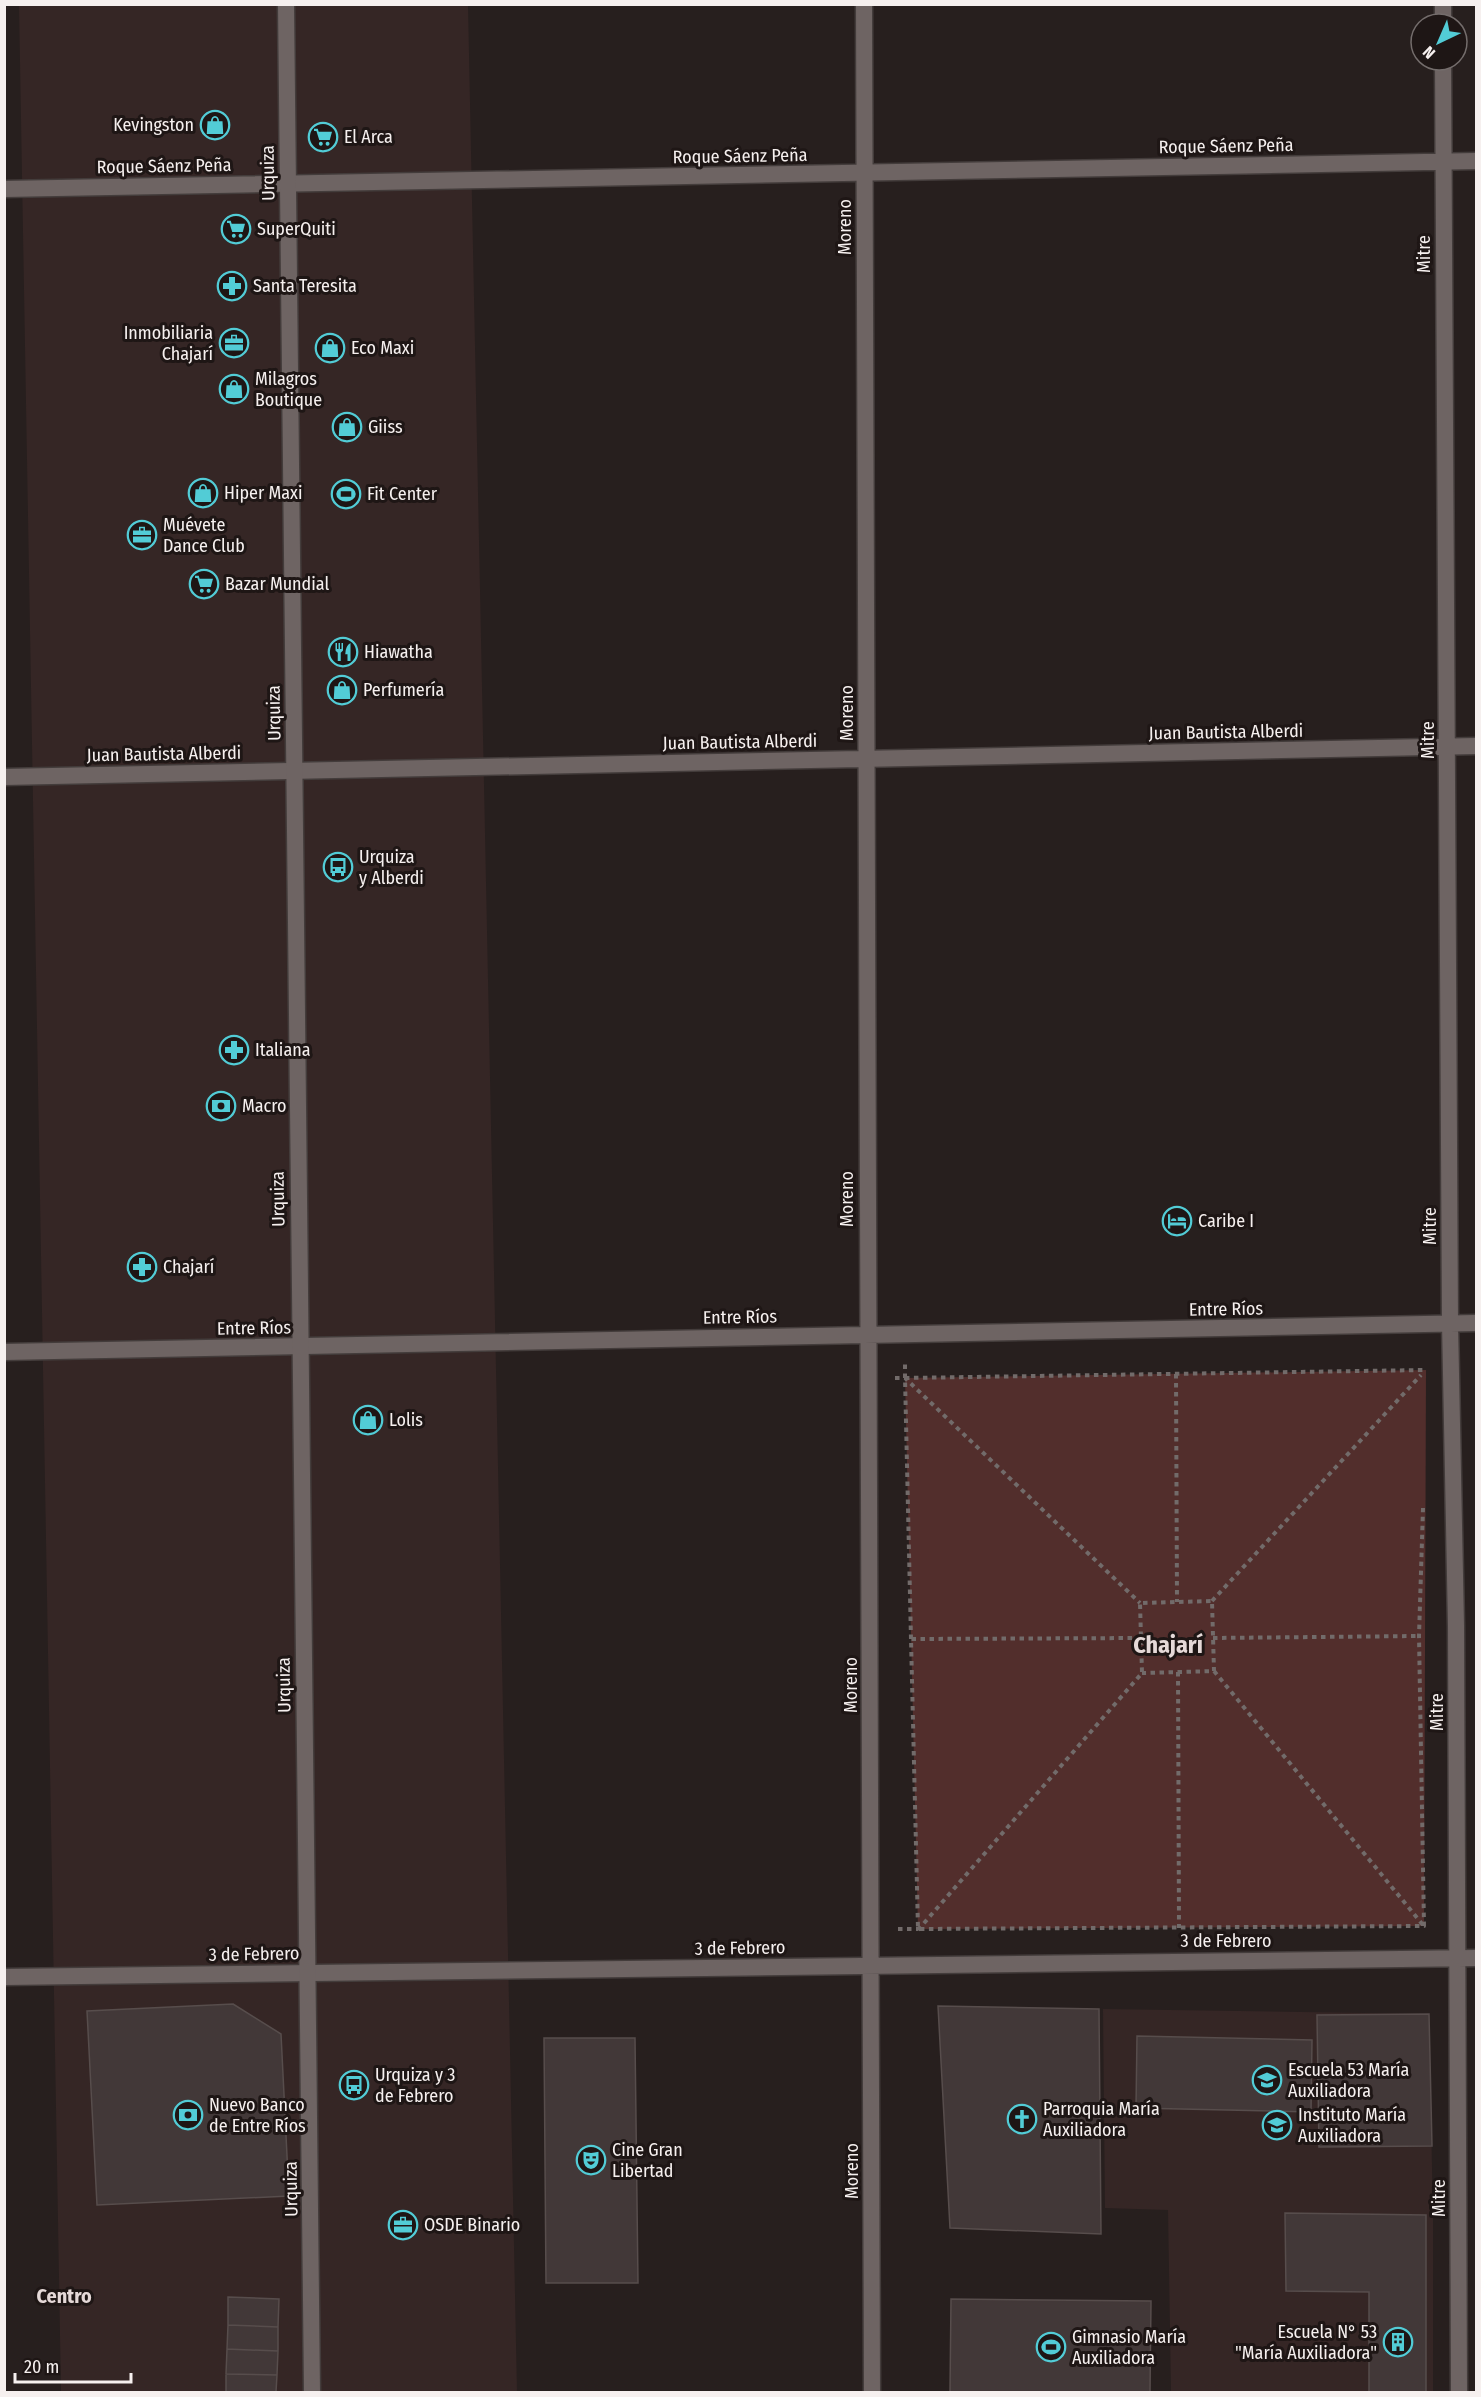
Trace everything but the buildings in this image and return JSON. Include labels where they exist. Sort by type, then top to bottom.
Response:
[{"type":"street","name":"Urquiza","points":[[286,4],[312,2392]]},
{"type":"street","name":"Moreno","points":[[864,4],[872,2392]]},
{"type":"street","name":"Mitre","points":[[1443,72],[1450,1323],[1456,1626],[1459,2392]]},
{"type":"street","name":"Roque Sáenz Peña","points":[[4,189],[1476,161]]},
{"type":"street","name":"Juan Bautista Alberdi","points":[[4,777],[1476,746]]},
{"type":"street","name":"Entre Ríos","points":[[4,1352],[1476,1323]]},
{"type":"street","name":"3 de Febrero","points":[[4,1977],[1179,1960],[1476,1958]]},
{"type":"path","points":[[1426,1324],[1426,1381]]},
{"type":"path","points":[[905,1378],[1426,1370]]},
{"type":"path","points":[[1424,1926],[1214,1671],[1212,1601],[1426,1370]]},
{"type":"path","points":[[1176,1374],[1177,1602]]},
{"type":"path","points":[[905,1378],[1140,1603],[1142,1673],[918,1929]]},
{"type":"path","points":[[905,1378],[918,1929]]},
{"type":"path","points":[[1423,1497],[1419,1636],[1424,1926]]},
{"type":"path","points":[[1140,1603],[1212,1601]]},
{"type":"path","points":[[1213,1638],[1419,1636]]},
{"type":"path","points":[[911,1639],[1141,1638]]},
{"type":"path","points":[[1142,1673],[1214,1671]]},
{"type":"path","points":[[1178,1672],[1179,1928]]},
{"type":"path","points":[[918,1929],[1424,1926]]},
{"type":"shaded area","points":[[19,5],[468,5],[517,2392],[61,2392]]},
{"type":"shaded area","points":[[1426,1370],[1424,1926],[918,1929],[905,1378]]},
{"type":"shaded area","points":[[1103,2009],[1429,2014],[1433,2218],[1433,2392],[1171,2392],[1168,2210],[1105,2208]]},
{"type":"place","name":"Kevingston","points":[[215,125]]},
{"type":"place","name":"El Arca","points":[[323,137]]},
{"type":"place","name":"SuperQuiti","points":[[236,229]]},
{"type":"place","name":"Santa Teresita","points":[[232,286]]},
{"type":"place","name":"Inmobiliaria Chajarí","points":[[234,343]]},
{"type":"place","name":"Eco Maxi","points":[[330,348]]},
{"type":"place","name":"Milagros Boutique","points":[[234,389]]},
{"type":"place","name":"Giiss","points":[[347,427]]},
{"type":"place","name":"Hiper Maxi","points":[[203,493]]},
{"type":"place","name":"Fit Center","points":[[346,494]]},
{"type":"place","name":"Muévete Dance Club","points":[[142,535]]},
{"type":"place","name":"Bazar Mundial","points":[[204,584]]},
{"type":"place","name":"Hiawatha","points":[[343,652]]},
{"type":"place","name":"Perfumería","points":[[342,690]]},
{"type":"place","name":"Urquiza y Alberdi","points":[[338,867]]},
{"type":"place","name":"Italiana","points":[[234,1050]]},
{"type":"place","name":"Macro","points":[[221,1106]]},
{"type":"place","name":"Caribe I","points":[[1177,1221]]},
{"type":"place","name":"Chajarí","points":[[142,1267]]},
{"type":"place","name":"Lolis","points":[[368,1420]]},
{"type":"place","name":"Escuela 53 María Auxiliadora","points":[[1267,2080]]},
{"type":"place","name":"Urquiza y 3 de Febrero","points":[[354,2085]]},
{"type":"place","name":"Nuevo Banco de Entre Ríos","points":[[188,2115]]},
{"type":"place","name":"Parroquia María Auxiliadora","points":[[1022,2119]]},
{"type":"place","name":"Instituto María Auxiliadora","points":[[1277,2125]]},
{"type":"place","name":"Cine Gran Libertad","points":[[591,2160]]},
{"type":"place","name":"OSDE Binario","points":[[403,2225]]},
{"type":"place","name":"Escuela N° 53 \"María Auxiliadora\"","points":[[1398,2342]]},
{"type":"place","name":"Gimnasio María Auxiliadora","points":[[1051,2347]]},
{"type":"district","name":"Chajarí","points":[[1168,1645]]},
{"type":"district","name":"Centro","points":[[64,2296]]}]
